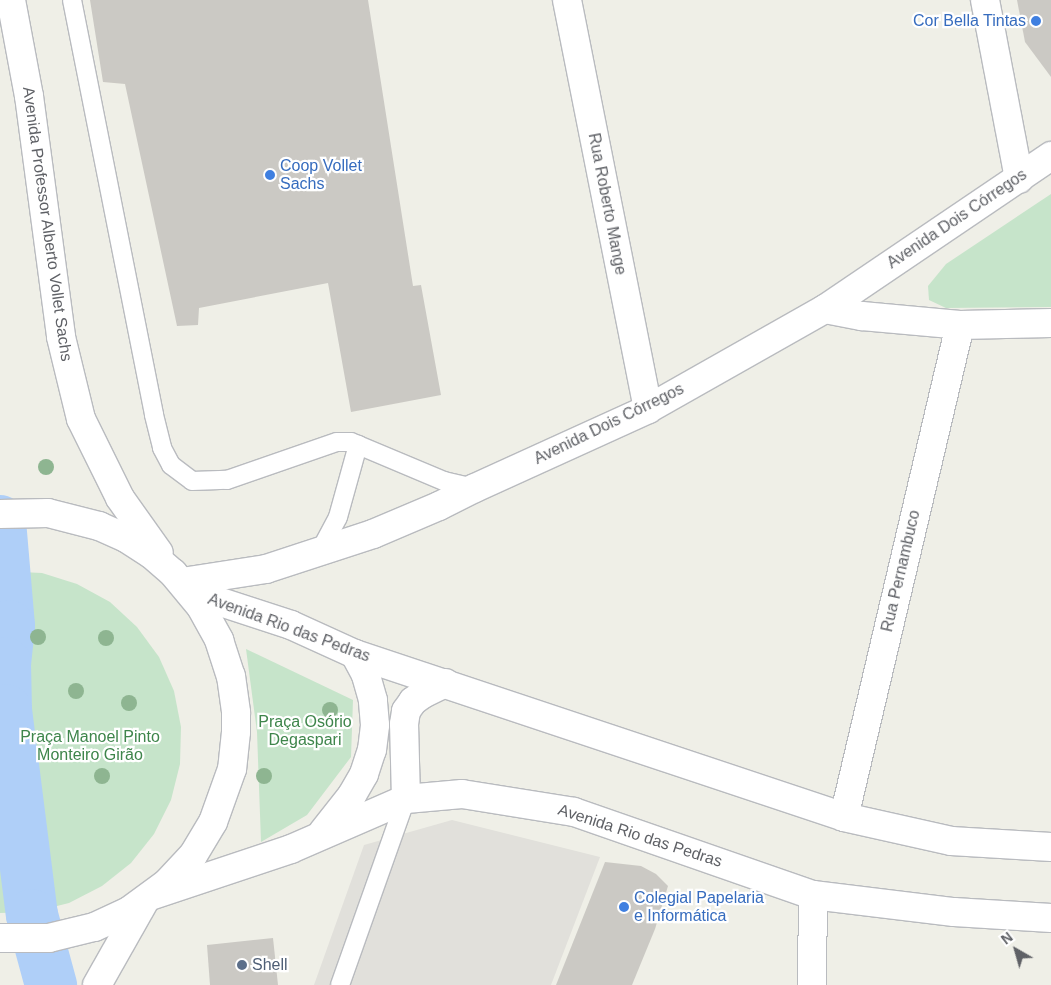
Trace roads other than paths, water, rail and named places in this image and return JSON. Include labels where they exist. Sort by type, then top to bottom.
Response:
[{"type":"main road","name":"Avenida Professor Alberto Vollet Sachs","points":[[11,0],[29,96],[61,337],[81,419],[120,498],[182,582]]},
{"type":"main road","name":"Rua Roberto Mange","points":[[567,0],[648,408]]},
{"type":"main road","points":[[985,0],[1019,179]]},
{"type":"main road","name":"Avenida Dois Córregos","points":[[182,582],[266,569],[373,534],[439,506],[648,408],[825,309],[1051,156]]},
{"type":"main road","points":[[825,309],[862,316],[960,325],[1051,323]]},
{"type":"main road","name":"Rua Pernambuco","points":[[844,817],[960,325]]},
{"type":"main road","points":[[0,514],[48,514],[99,526],[126,538],[151,554],[182,582],[219,640],[231,676],[236,713],[235,751],[227,787],[204,839],[180,869],[149,898],[112,920],[76,932],[49,938],[0,938]]},
{"type":"main road","name":"Avenida Rio das Pedras","points":[[182,582],[291,625],[355,654],[844,817],[951,841],[1051,847]]},
{"type":"main road","points":[[319,837],[352,795],[364,774],[372,750],[375,725],[373,700],[366,676],[355,654]]},
{"type":"main road","points":[[406,798],[404,724],[406,712],[414,701],[423,694],[446,683]]},
{"type":"main road","name":"Avenida Rio das Pedras","points":[[149,898],[233,870],[319,837],[406,798],[462,794],[574,812],[813,895],[954,912],[1051,918]]},
{"type":"main road","points":[[812,985],[813,895]]},
{"type":"main road","points":[[97,985],[149,898]]},
{"type":"lane","points":[[72,0],[154,415],[162,448],[171,465],[192,481],[227,480],[337,442],[351,442],[444,481],[475,488]]},
{"type":"lane","points":[[320,551],[338,517],[358,445]]},
{"type":"lane","points":[[340,985],[406,798]]},
{"type":"waterway","points":[[0,521],[9,626],[5,663],[6,710],[32,915],[51,985]]},
{"type":"place","name":"Cor Bella Tintas","points":[[1036,21]]},
{"type":"place","name":"Coop Vollet Sachs","points":[[270,175]]},
{"type":"place","name":"Colegial Papelaria e Informática","points":[[624,907]]},
{"type":"place","name":"Shell","points":[[242,965]]},
{"type":"park label","name":"Praça Osório Degaspari","points":[[305,731]]},
{"type":"park label","name":"Praça Manoel Pinto Monteiro Girão","points":[[90,746]]}]
